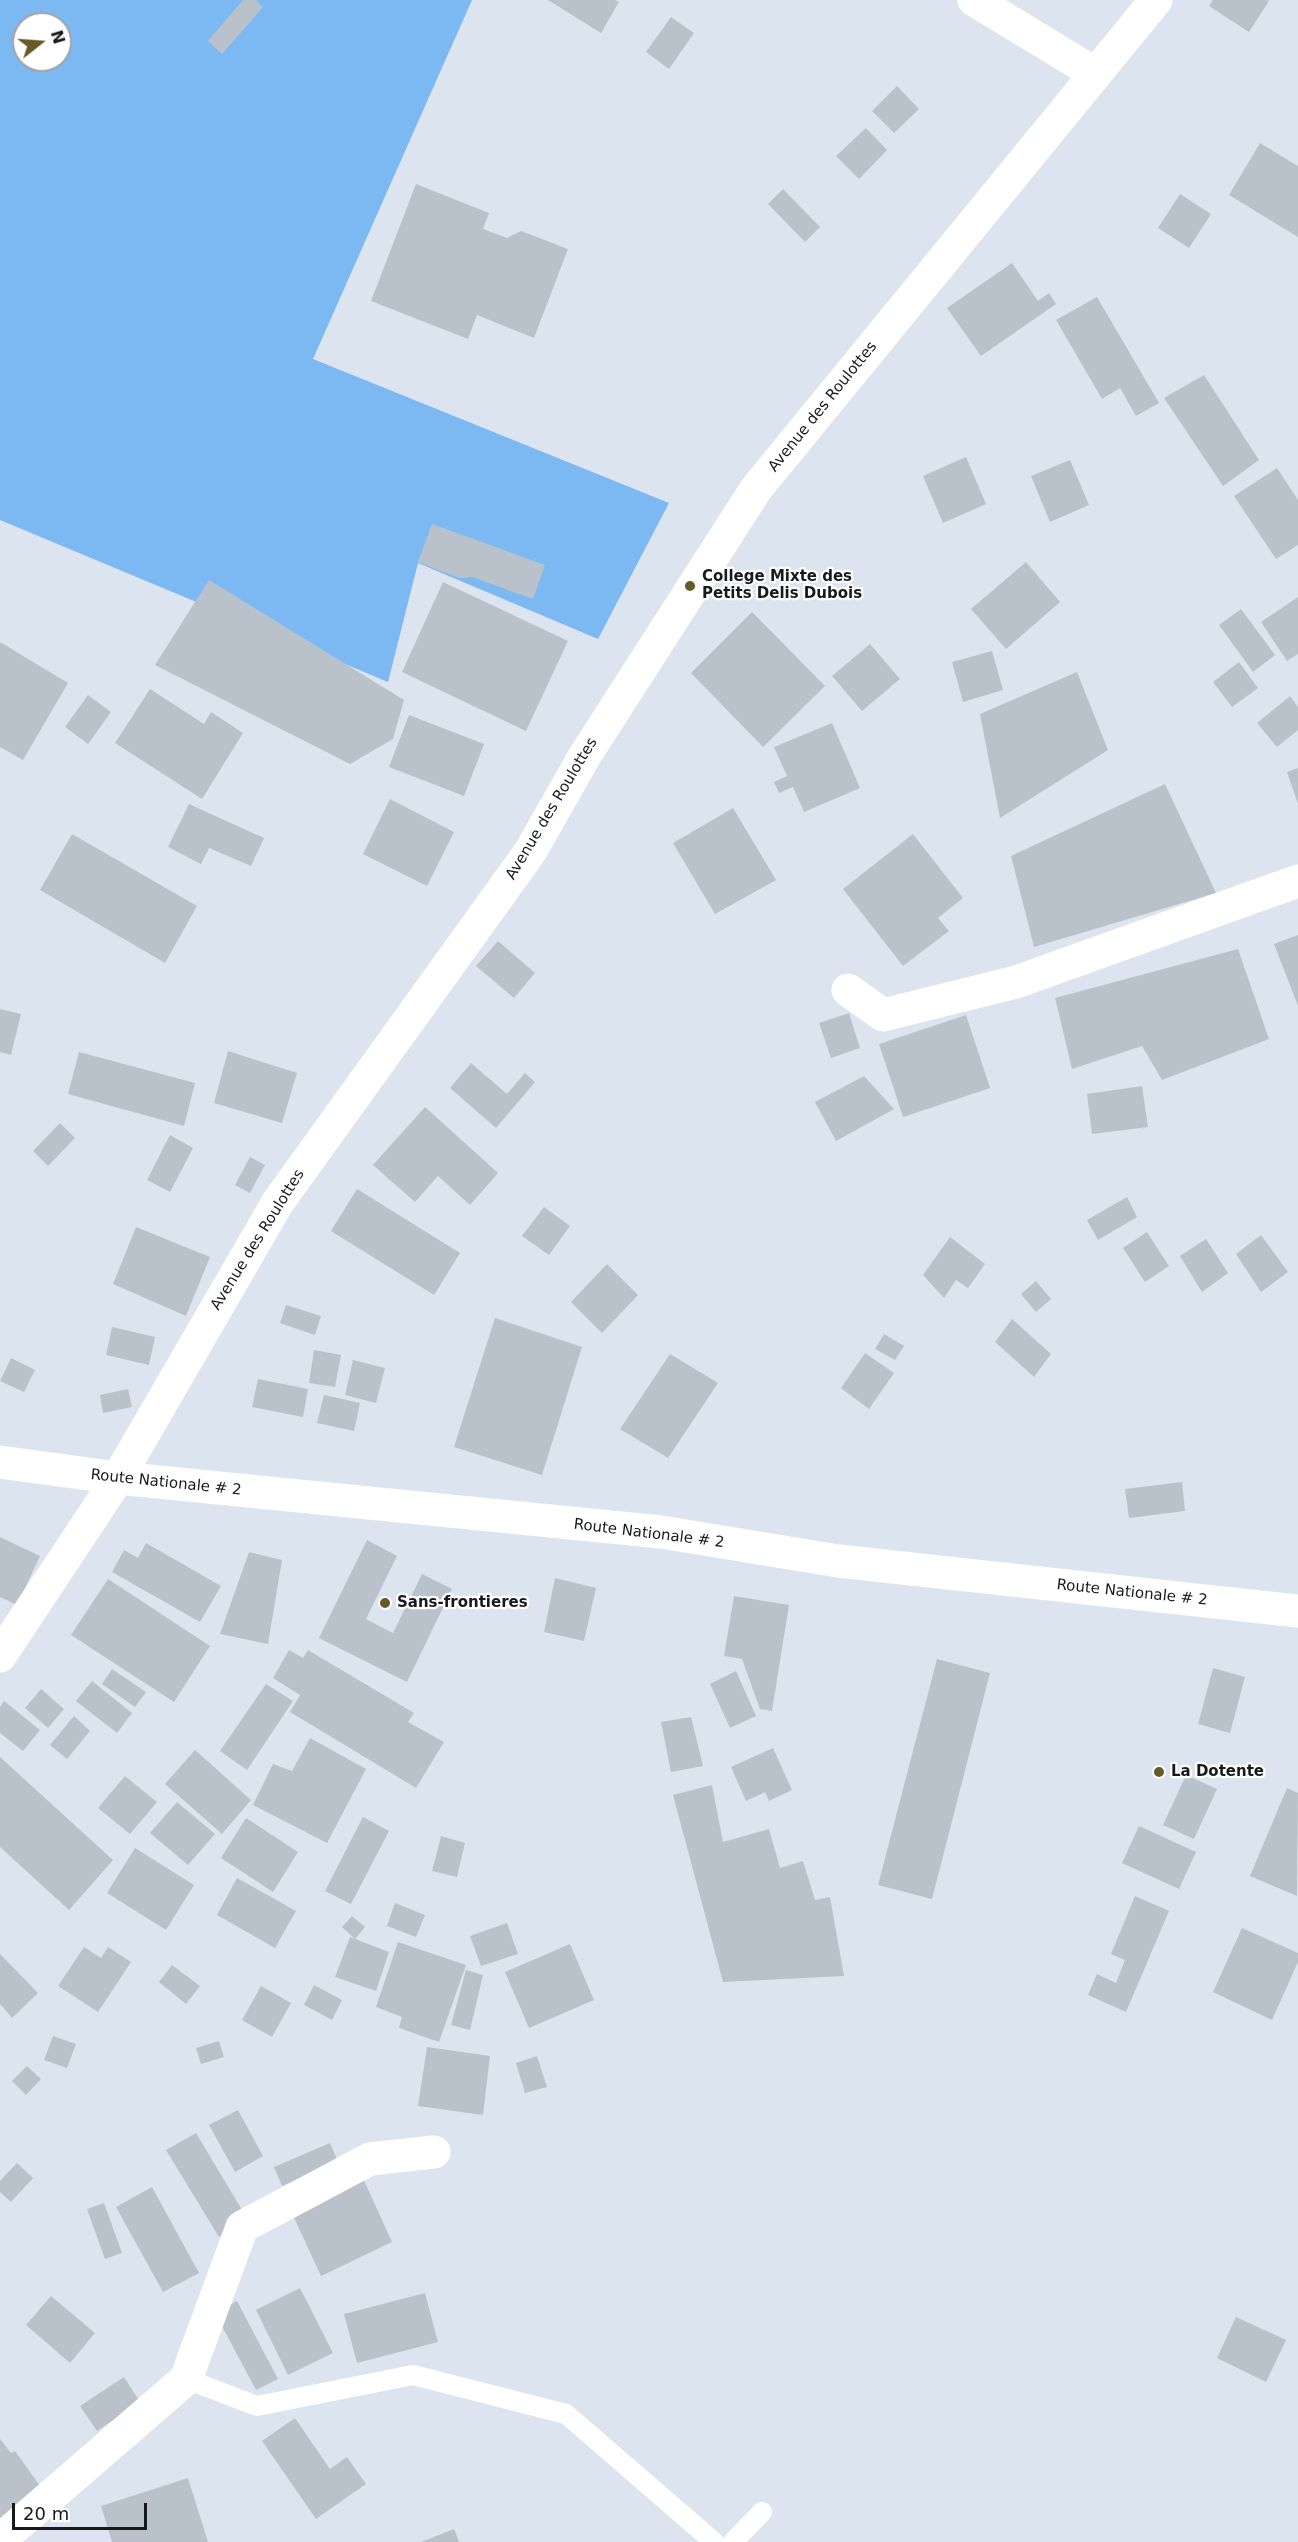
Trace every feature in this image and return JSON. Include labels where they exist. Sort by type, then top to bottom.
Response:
[{"type":"street","points":[[974,0],[1096,74]]},
{"type":"street","name":"Avenue des Roulottes","points":[[0,1656],[118,1478],[278,1202],[530,852],[584,757],[756,489],[1156,0]]},
{"type":"street","points":[[848,990],[883,1015],[1016,982],[1298,881]]},
{"type":"street","name":"Route Nationale # 2","points":[[0,1462],[118,1478],[661,1532],[838,1561],[1298,1611]]},
{"type":"street","points":[[0,2541],[186,2379],[242,2227],[370,2159],[434,2152]]},
{"type":"lane","points":[[186,2379],[257,2406],[413,2375],[566,2414],[714,2542]]},
{"type":"lane","points":[[733,2542],[762,2512]]},
{"type":"shaded area","points":[[0,0],[472,0],[313,359],[669,503],[598,639],[418,563],[388,682],[0,520]]},
{"type":"building","points":[[243,0],[256,0],[263,7],[222,54],[208,41]]},
{"type":"building","points":[[548,0],[615,0],[619,2],[601,33]]},
{"type":"building","points":[[1213,0],[1269,1],[1249,32],[1209,6]]},
{"type":"building","points":[[671,17],[694,33],[669,69],[646,52]]},
{"type":"building","points":[[897,86],[919,109],[894,133],[872,111]]},
{"type":"building","points":[[866,128],[887,150],[859,179],[836,156]]},
{"type":"building","points":[[1260,143],[1298,166],[1298,237],[1229,195]]},
{"type":"building","points":[[416,184],[489,213],[483,229],[507,238],[521,231],[568,249],[534,338],[477,315],[468,339],[371,301]]},
{"type":"building","points":[[783,189],[820,227],[805,242],[768,204]]},
{"type":"building","points":[[1180,194],[1211,214],[1189,248],[1158,228]]},
{"type":"building","points":[[1012,263],[1038,301],[1049,293],[1056,304],[981,356],[947,308]]},
{"type":"building","points":[[1097,297],[1159,403],[1136,416],[1120,388],[1102,399],[1056,320]]},
{"type":"building","points":[[1204,375],[1259,460],[1223,486],[1164,398]]},
{"type":"building","points":[[966,457],[986,504],[943,523],[923,476]]},
{"type":"building","points":[[1070,460],[1089,505],[1050,522],[1031,476]]},
{"type":"building","points":[[1277,468],[1298,500],[1298,545],[1276,559],[1234,496]]},
{"type":"building","points":[[432,524],[545,565],[533,599],[472,577],[459,578],[418,562]]},
{"type":"building","points":[[1026,562],[1060,602],[1006,649],[971,609]]},
{"type":"building","points":[[209,580],[404,700],[393,739],[350,764],[155,665]]},
{"type":"building","points":[[443,582],[568,641],[526,731],[402,672]]},
{"type":"building","points":[[1298,597],[1298,654],[1287,661],[1261,622]]},
{"type":"building","points":[[1241,609],[1275,655],[1253,672],[1219,625]]},
{"type":"building","points":[[752,612],[825,686],[763,747],[691,673]]},
{"type":"building","points":[[0,642],[68,683],[23,760],[0,747]]},
{"type":"building","points":[[870,644],[900,679],[862,711],[832,676]]},
{"type":"building","points":[[992,651],[1003,690],[963,702],[952,662]]},
{"type":"building","points":[[1239,662],[1258,688],[1232,707],[1213,682]]},
{"type":"building","points":[[1077,672],[1108,750],[1000,818],[980,714]]},
{"type":"building","points":[[150,689],[204,724],[211,712],[243,733],[202,799],[115,743]]},
{"type":"building","points":[[88,695],[111,712],[88,744],[65,727]]},
{"type":"building","points":[[1290,696],[1298,707],[1298,730],[1277,747],[1257,723]]},
{"type":"building","points":[[409,715],[484,744],[464,796],[389,767]]},
{"type":"building","points":[[832,723],[860,788],[804,812],[793,787],[779,793],[774,782],[787,776],[774,747]]},
{"type":"building","points":[[1298,768],[1298,804],[1287,772]]},
{"type":"building","points":[[1165,784],[1216,893],[1034,947],[1011,856]]},
{"type":"building","points":[[390,799],[454,832],[427,886],[363,854]]},
{"type":"building","points":[[189,804],[264,838],[251,866],[209,848],[201,864],[168,847]]},
{"type":"building","points":[[733,808],[776,880],[715,914],[673,843]]},
{"type":"building","points":[[72,834],[197,906],[165,963],[40,890]]},
{"type":"building","points":[[913,834],[963,898],[938,918],[949,931],[903,966],[843,889]]},
{"type":"building","points":[[1298,935],[1298,1006],[1274,944]]},
{"type":"building","points":[[498,941],[535,973],[514,998],[476,966]]},
{"type":"building","points":[[1238,949],[1269,1039],[1162,1080],[1142,1046],[1072,1069],[1055,998]]},
{"type":"building","points":[[0,1009],[21,1014],[11,1055],[0,1052]]},
{"type":"building","points":[[849,1013],[860,1048],[831,1058],[819,1023]]},
{"type":"building","points":[[966,1015],[990,1088],[903,1117],[879,1044]]},
{"type":"building","points":[[228,1051],[297,1073],[282,1123],[214,1103]]},
{"type":"building","points":[[79,1052],[195,1083],[184,1126],[68,1094]]},
{"type":"building","points":[[471,1063],[507,1094],[525,1073],[535,1082],[496,1128],[450,1088]]},
{"type":"building","points":[[864,1076],[894,1109],[836,1141],[815,1102]]},
{"type":"building","points":[[1142,1086],[1148,1127],[1092,1134],[1087,1094]]},
{"type":"building","points":[[425,1107],[498,1173],[470,1205],[438,1176],[415,1202],[373,1165]]},
{"type":"building","points":[[60,1123],[75,1138],[48,1166],[33,1151]]},
{"type":"building","points":[[170,1135],[193,1148],[170,1192],[147,1180]]},
{"type":"building","points":[[250,1157],[265,1165],[250,1193],[235,1185]]},
{"type":"building","points":[[357,1189],[460,1253],[434,1295],[331,1231]]},
{"type":"building","points":[[1127,1197],[1137,1217],[1098,1240],[1087,1220]]},
{"type":"building","points":[[544,1207],[570,1226],[549,1255],[522,1236]]},
{"type":"building","points":[[136,1227],[210,1257],[186,1316],[113,1284]]},
{"type":"building","points":[[1147,1232],[1169,1266],[1145,1282],[1123,1248]]},
{"type":"building","points":[[1261,1235],[1288,1272],[1261,1292],[1236,1254]]},
{"type":"building","points":[[950,1237],[985,1264],[968,1288],[956,1280],[944,1298],[923,1275]]},
{"type":"building","points":[[1206,1239],[1228,1273],[1202,1292],[1180,1256]]},
{"type":"building","points":[[607,1264],[638,1295],[602,1333],[571,1302]]},
{"type":"building","points":[[1036,1281],[1051,1299],[1036,1312],[1021,1294]]},
{"type":"building","points":[[286,1305],[321,1316],[315,1335],[280,1323]]},
{"type":"building","points":[[495,1318],[582,1347],[542,1475],[454,1447]]},
{"type":"building","points":[[1012,1319],[1051,1354],[1034,1377],[995,1342]]},
{"type":"building","points":[[112,1327],[155,1337],[149,1365],[106,1355]]},
{"type":"building","points":[[884,1334],[904,1346],[895,1360],[875,1349]]},
{"type":"building","points":[[314,1350],[341,1355],[335,1387],[309,1383]]},
{"type":"building","points":[[865,1353],[894,1373],[869,1409],[841,1388]]},
{"type":"building","points":[[670,1354],[718,1383],[668,1458],[620,1429]]},
{"type":"building","points":[[11,1358],[35,1370],[24,1392],[0,1381]]},
{"type":"building","points":[[353,1360],[385,1368],[376,1403],[345,1395]]},
{"type":"building","points":[[258,1379],[308,1389],[303,1417],[252,1407]]},
{"type":"building","points":[[128,1389],[132,1407],[103,1413],[100,1395]]},
{"type":"building","points":[[324,1395],[360,1403],[354,1431],[317,1423]]},
{"type":"building","points":[[1182,1482],[1185,1511],[1129,1518],[1125,1489]]},
{"type":"building","points":[[0,1537],[40,1556],[17,1605],[0,1597]]},
{"type":"building","points":[[367,1540],[397,1556],[366,1619],[393,1633],[422,1574],[452,1589],[407,1682],[319,1638]]},
{"type":"building","points":[[146,1543],[221,1586],[200,1622],[112,1572],[124,1550],[138,1558]]},
{"type":"building","points":[[249,1552],[282,1560],[268,1644],[220,1634]]},
{"type":"building","points":[[555,1578],[596,1588],[584,1641],[544,1632]]},
{"type":"building","points":[[108,1579],[210,1646],[174,1702],[71,1635]]},
{"type":"building","points":[[734,1596],[789,1605],[772,1711],[760,1709],[742,1659],[724,1656]]},
{"type":"building","points":[[289,1650],[303,1658],[308,1650],[414,1713],[408,1722],[444,1742],[416,1788],[290,1712],[300,1695],[273,1678]]},
{"type":"building","points":[[937,1659],[990,1673],[932,1899],[878,1885]]},
{"type":"building","points":[[1213,1668],[1245,1677],[1230,1733],[1198,1724]]},
{"type":"building","points":[[112,1669],[146,1692],[135,1707],[102,1684]]},
{"type":"building","points":[[736,1671],[756,1716],[730,1728],[710,1684]]},
{"type":"building","points":[[92,1681],[132,1713],[117,1733],[76,1701]]},
{"type":"building","points":[[266,1684],[293,1701],[247,1770],[220,1751]]},
{"type":"building","points":[[41,1689],[64,1709],[48,1728],[25,1708]]},
{"type":"building","points":[[4,1701],[40,1730],[23,1751],[0,1733],[0,1707]]},
{"type":"building","points":[[74,1716],[90,1731],[67,1759],[50,1745]]},
{"type":"building","points":[[691,1717],[703,1766],[671,1772],[661,1722]]},
{"type":"building","points":[[310,1738],[366,1769],[327,1843],[253,1805],[273,1764],[292,1771]]},
{"type":"building","points":[[773,1748],[792,1790],[769,1801],[765,1792],[746,1801],[731,1767]]},
{"type":"building","points":[[195,1750],[251,1800],[222,1834],[165,1784]]},
{"type":"building","points":[[0,1757],[113,1860],[69,1910],[0,1847]]},
{"type":"building","points":[[1186,1775],[1217,1789],[1194,1839],[1163,1825]]},
{"type":"building","points":[[125,1776],[157,1802],[130,1834],[98,1808]]},
{"type":"building","points":[[712,1785],[723,1842],[769,1829],[780,1868],[803,1861],[815,1900],[830,1897],[844,1976],[723,1982],[673,1795]]},
{"type":"building","points":[[1287,1788],[1298,1793],[1297,1896],[1250,1876]]},
{"type":"building","points":[[177,1802],[215,1834],[188,1865],[150,1833]]},
{"type":"building","points":[[363,1817],[389,1831],[351,1904],[325,1891]]},
{"type":"building","points":[[246,1818],[298,1852],[273,1892],[221,1858]]},
{"type":"building","points":[[1139,1826],[1196,1852],[1179,1889],[1122,1863]]},
{"type":"building","points":[[441,1836],[465,1843],[457,1877],[432,1871]]},
{"type":"building","points":[[135,1848],[194,1885],[166,1930],[107,1893]]},
{"type":"building","points":[[237,1878],[296,1911],[275,1948],[217,1915]]},
{"type":"building","points":[[1135,1896],[1169,1911],[1126,2012],[1088,1995],[1097,1974],[1116,1983],[1125,1960],[1111,1954]]},
{"type":"building","points":[[395,1903],[425,1915],[416,1937],[387,1926]]},
{"type":"building","points":[[352,1916],[365,1927],[355,1939],[342,1927]]},
{"type":"building","points":[[507,1923],[518,1954],[481,1966],[470,1936]]},
{"type":"building","points":[[1242,1928],[1298,1953],[1298,1962],[1272,2020],[1213,1992]]},
{"type":"building","points":[[350,1937],[389,1952],[376,1991],[335,1977]]},
{"type":"building","points":[[398,1942],[466,1965],[439,2042],[399,2028],[402,2017],[376,2007]]},
{"type":"building","points":[[570,1944],[594,2000],[529,2028],[505,1972]]},
{"type":"building","points":[[84,1947],[101,1958],[108,1947],[131,1962],[98,2012],[58,1986]]},
{"type":"building","points":[[0,1954],[38,1993],[12,2018],[0,2004]]},
{"type":"building","points":[[172,1965],[200,1986],[186,2004],[159,1982]]},
{"type":"building","points":[[466,1970],[483,1975],[470,2030],[451,2025]]},
{"type":"building","points":[[314,1985],[342,2000],[332,2020],[304,2005]]},
{"type":"building","points":[[261,1986],[291,2003],[272,2037],[242,2020]]},
{"type":"building","points":[[53,2036],[76,2044],[67,2068],[44,2060]]},
{"type":"building","points":[[219,2041],[224,2057],[201,2064],[196,2048]]},
{"type":"building","points":[[427,2047],[490,2056],[483,2115],[418,2106]]},
{"type":"building","points":[[537,2056],[547,2087],[525,2093],[516,2063]]},
{"type":"building","points":[[27,2066],[41,2079],[26,2095],[12,2081]]},
{"type":"building","points":[[238,2110],[263,2156],[235,2172],[209,2125]]},
{"type":"building","points":[[196,2133],[248,2220],[219,2237],[166,2150]]},
{"type":"building","points":[[330,2143],[338,2162],[282,2186],[274,2167]]},
{"type":"building","points":[[17,2163],[33,2178],[11,2202],[0,2192],[0,2181]]},
{"type":"building","points":[[362,2176],[392,2242],[321,2276],[290,2209]]},
{"type":"building","points":[[152,2187],[199,2273],[163,2292],[116,2207]]},
{"type":"building","points":[[104,2203],[122,2253],[105,2259],[87,2209]]},
{"type":"building","points":[[300,2288],[333,2353],[288,2375],[256,2310]]},
{"type":"building","points":[[425,2293],[438,2342],[357,2363],[344,2314]]},
{"type":"building","points":[[51,2296],[95,2333],[70,2363],[26,2325]]},
{"type":"building","points":[[237,2301],[278,2379],[256,2390],[215,2313]]},
{"type":"building","points":[[1236,2317],[1286,2340],[1266,2382],[1217,2358]]},
{"type":"building","points":[[124,2377],[140,2402],[97,2431],[80,2406]]},
{"type":"building","points":[[295,2418],[330,2469],[347,2457],[366,2484],[316,2519],[262,2441]]},
{"type":"building","points":[[0,2439],[11,2453],[15,2451],[43,2490],[0,2521]]},
{"type":"building","points":[[188,2478],[208,2542],[112,2542],[101,2506]]},
{"type":"building","points":[[454,2529],[459,2542],[421,2542]]},
{"type":"place","name":"College Mixte des Petits Delis Dubois","points":[[690,586]]},
{"type":"place","name":"Sans-frontieres","points":[[385,1603]]},
{"type":"place","name":"La Dotente","points":[[1159,1772]]}]
